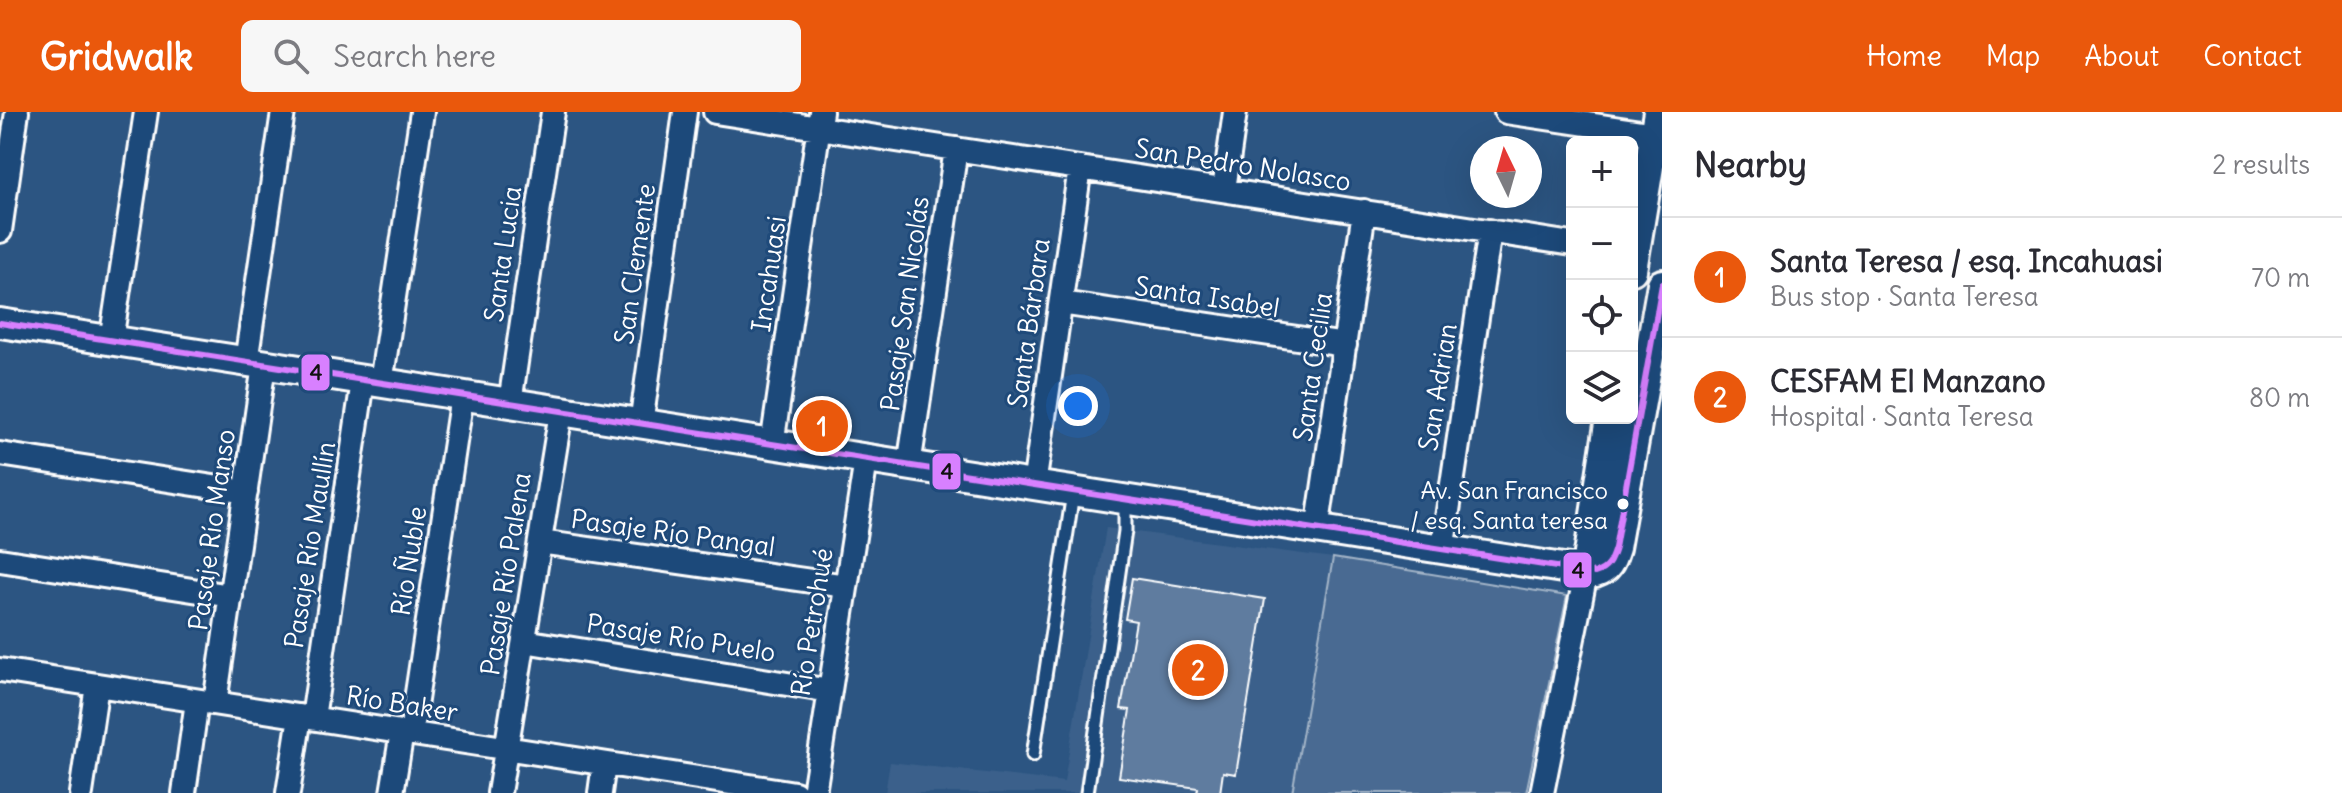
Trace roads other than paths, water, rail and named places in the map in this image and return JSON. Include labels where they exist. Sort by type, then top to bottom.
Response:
[{"type":"street","points":[[0,231],[6,145],[17,112]]},
{"type":"street","points":[[111,341],[146,112]]},
{"type":"street","name":"Pasaje Río Manso","points":[[184,793],[231,596],[246,492],[255,364],[283,112]]},
{"type":"street","name":"Pasaje Río Maullín","points":[[288,793],[306,717],[372,382],[422,112]]},
{"type":"street","name":"Santa Lucia","points":[[510,403],[553,112]]},
{"type":"street","name":"San Clemente","points":[[641,424],[685,112]]},
{"type":"street","name":"San Pedro Nolasco","points":[[715,112],[820,120],[956,149],[1566,243]]},
{"type":"street","points":[[1224,190],[1235,112]]},
{"type":"street","points":[[1506,112],[1656,123],[1655,172],[1638,239]]},
{"type":"street","name":"Incahuasi","points":[[772,445],[820,120]]},
{"type":"street","name":"Pasaje San Nicolás","points":[[909,466],[956,149]]},
{"type":"street","name":"Santa Bárbara","points":[[1034,486],[1080,168]]},
{"type":"street","name":"Santa Cecilia","points":[[1317,531],[1364,211]]},
{"type":"street","name":"San Adrian","points":[[1442,551],[1490,231]]},
{"type":"street","points":[[0,323],[1586,573],[1603,571],[1609,565],[1615,548],[1662,284]]},
{"type":"street","name":"Santa Isabel","points":[[1061,303],[1345,345]]},
{"type":"street","name":"Río Ñuble","points":[[392,793],[406,733],[462,396]]},
{"type":"street","name":"Pasaje Río Palena","points":[[499,793],[561,412]]},
{"type":"street","points":[[1542,793],[1586,573],[1609,424]]},
{"type":"street","points":[[0,454],[246,492]]},
{"type":"street","name":"Río Petrohué","points":[[814,793],[866,460]]},
{"type":"street","name":"Pasaje Río Pangal","points":[[540,542],[846,586]]},
{"type":"street","points":[[0,560],[231,596]]},
{"type":"street","name":"Pasaje Río Puelo","points":[[524,641],[830,691]]},
{"type":"street","name":"Río Baker","points":[[0,670],[604,764],[706,786],[795,793]]},
{"type":"street","points":[[81,793],[97,685]]},
{"type":"street","points":[[600,793],[604,764]]},
{"type":"lane","points":[[1033,755],[1074,492]]},
{"type":"lane","points":[[1087,793],[1125,531],[1125,501]]},
{"type":"place","name":"Santa Teresa / esq. Incahuasi","points":[[822,426]]},
{"type":"place","name":"Av. San Francisco / esq. Santa teresa","points":[[1623,504]]},
{"type":"place","name":"CESFAM El Manzano","points":[[1198,670]]}]
